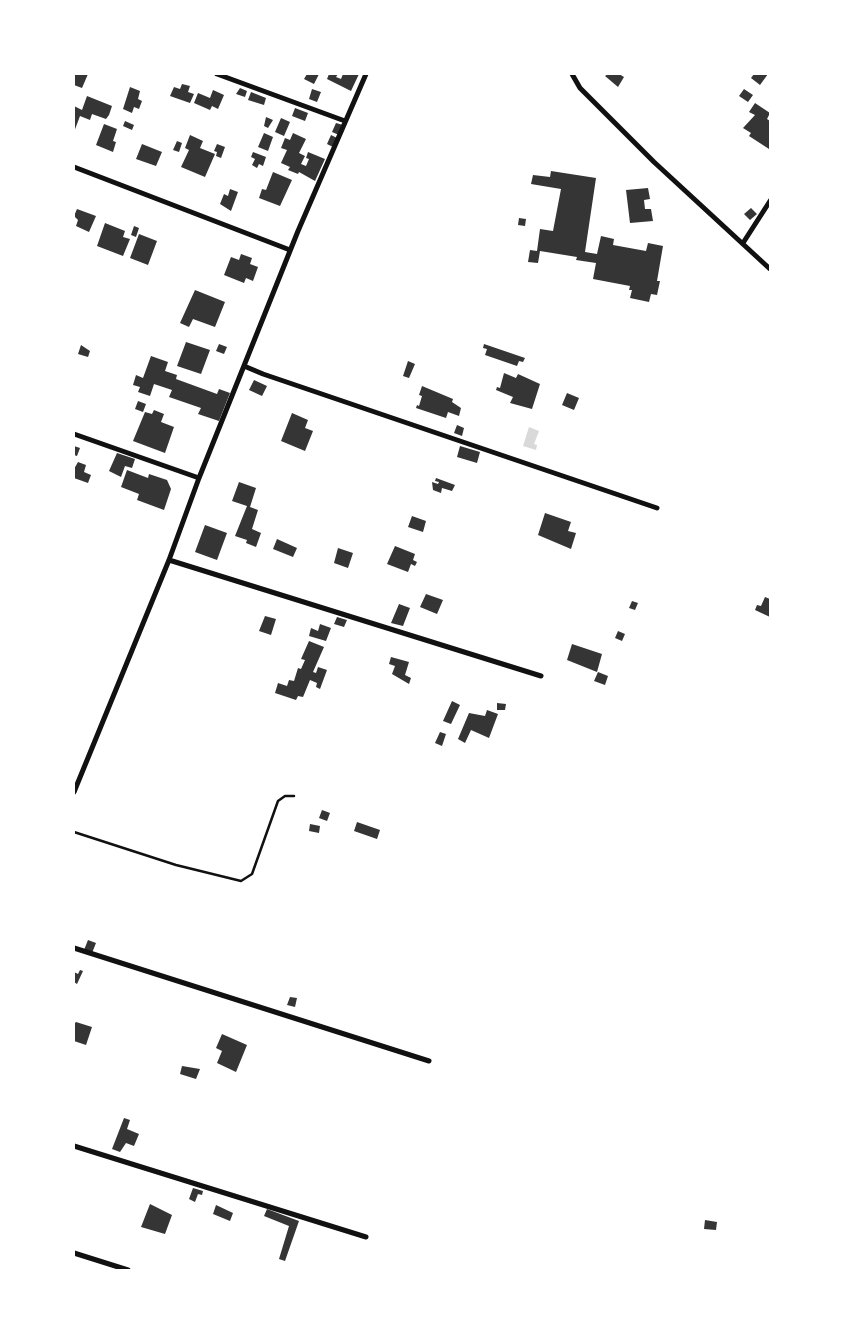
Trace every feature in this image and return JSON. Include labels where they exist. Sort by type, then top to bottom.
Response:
[{"type":"street","points":[[217,74],[345,121]]},
{"type":"street","points":[[74,792],[169,560],[290,250],[366,74]]},
{"type":"street","points":[[572,74],[580,88],[654,162],[771,268]]},
{"type":"street","points":[[74,167],[290,250]]},
{"type":"street","points":[[743,243],[771,201]]},
{"type":"street","points":[[244,366],[657,508]]},
{"type":"street","points":[[74,434],[199,478]]},
{"type":"street","points":[[169,560],[541,676]]},
{"type":"street","points":[[74,948],[429,1061]]},
{"type":"street","points":[[74,1146],[366,1237]]},
{"type":"street","points":[[74,1253],[128,1270]]},
{"type":"path","points":[[74,832],[176,865],[241,881],[252,874],[278,801],[285,796],[294,796]]},
{"type":"shaded area","points":[[529,427],[539,431],[534,444],[537,445],[536,450],[523,446]]},
{"type":"building","points":[[74,74],[88,74],[82,88],[74,85]]},
{"type":"building","points":[[307,74],[319,74],[314,84],[304,79]]},
{"type":"building","points":[[329,74],[338,74],[336,77],[341,79],[343,74],[359,74],[351,91],[327,79]]},
{"type":"building","points":[[608,74],[624,77],[618,87],[605,76]]},
{"type":"building","points":[[754,74],[768,74],[760,85],[751,78]]},
{"type":"building","points":[[182,84],[190,86],[188,92],[194,94],[190,103],[170,96],[174,87],[180,89]]},
{"type":"building","points":[[130,87],[140,91],[138,99],[142,101],[139,109],[134,107],[132,113],[123,109]]},
{"type":"building","points":[[240,88],[247,91],[245,97],[236,94]]},
{"type":"building","points":[[312,89],[321,92],[317,102],[309,99]]},
{"type":"building","points":[[744,89],[753,95],[748,102],[739,96]]},
{"type":"building","points":[[213,90],[224,95],[218,109],[212,106],[210,110],[194,103],[198,93],[210,98]]},
{"type":"building","points":[[251,92],[266,98],[264,105],[248,100]]},
{"type":"building","points":[[87,96],[112,106],[109,115],[106,119],[92,114],[90,120],[80,116],[74,132],[74,106],[82,110]]},
{"type":"building","points":[[755,103],[770,113],[767,119],[770,121],[769,149],[749,136],[751,133],[743,128],[755,115],[749,112]]},
{"type":"building","points":[[295,108],[308,113],[305,121],[292,116]]},
{"type":"building","points":[[266,117],[273,120],[268,128],[264,126]]},
{"type":"building","points":[[281,118],[290,122],[284,136],[275,132]]},
{"type":"building","points":[[125,121],[134,125],[132,130],[123,126]]},
{"type":"building","points":[[336,123],[343,125],[339,135],[332,132]]},
{"type":"building","points":[[104,124],[117,129],[113,152],[96,145]]},
{"type":"building","points":[[264,133],[273,137],[268,151],[258,147]]},
{"type":"building","points":[[293,133],[306,139],[299,153],[305,156],[301,164],[306,166],[308,152],[325,159],[315,181],[299,172],[298,174],[288,170],[290,167],[281,163],[287,150],[281,148],[285,138],[290,140]]},
{"type":"building","points":[[190,135],[203,141],[200,148],[215,154],[205,177],[181,167],[189,150],[185,148]]},
{"type":"building","points":[[331,135],[337,138],[333,147],[327,144]]},
{"type":"building","points":[[177,141],[182,143],[179,152],[173,150]]},
{"type":"building","points":[[142,144],[162,152],[156,166],[136,159]]},
{"type":"building","points":[[217,144],[225,147],[221,158],[216,156],[217,152],[214,151]]},
{"type":"building","points":[[253,152],[266,157],[263,166],[259,164],[257,168],[252,165],[255,159],[251,157]]},
{"type":"building","points":[[551,171],[596,178],[585,252],[597,254],[601,236],[614,239],[613,245],[646,251],[648,243],[663,246],[657,295],[651,294],[649,302],[630,298],[630,286],[593,279],[596,263],[540,251],[538,263],[528,262],[530,250],[537,251],[540,229],[553,231],[561,189],[531,184],[533,175],[550,177]]},
{"type":"building","points":[[273,172],[292,180],[280,206],[259,198],[262,189],[266,190]]},
{"type":"building","points":[[648,188],[650,199],[644,200],[645,209],[651,209],[653,221],[630,223],[626,190]]},
{"type":"building","points":[[230,189],[238,192],[231,211],[220,204],[224,194],[228,196]]},
{"type":"building","points":[[751,208],[757,214],[750,220],[744,214]]},
{"type":"building","points":[[77,209],[96,216],[89,232],[76,226],[78,220],[74,216]]},
{"type":"building","points":[[519,218],[526,219],[525,226],[518,225]]},
{"type":"building","points":[[105,223],[125,231],[123,237],[130,239],[123,256],[97,246]]},
{"type":"building","points":[[134,226],[139,228],[136,237],[131,235]]},
{"type":"building","points":[[139,234],[157,241],[148,265],[130,258]]},
{"type":"building","points":[[241,254],[252,258],[250,264],[258,267],[253,281],[246,278],[244,283],[224,275],[231,257],[239,260]]},
{"type":"building","points":[[195,290],[225,302],[215,327],[193,319],[189,327],[180,323]]},
{"type":"building","points":[[186,342],[210,350],[201,374],[177,366]]},
{"type":"building","points":[[219,344],[227,347],[224,354],[216,351]]},
{"type":"building","points":[[484,344],[525,358],[523,362],[519,361],[517,366],[485,355],[487,349],[483,348]]},
{"type":"building","points":[[81,345],[90,351],[88,357],[78,354]]},
{"type":"building","points":[[151,356],[168,362],[165,371],[177,375],[176,379],[217,394],[219,389],[230,393],[219,421],[198,414],[201,408],[169,397],[172,390],[154,384],[150,396],[138,392],[140,387],[133,385],[136,375],[143,378]]},
{"type":"building","points":[[408,361],[415,364],[409,378],[403,376]]},
{"type":"building","points":[[504,373],[516,378],[518,374],[540,384],[532,409],[510,403],[513,397],[496,390],[497,387],[500,388]]},
{"type":"building","points":[[254,380],[267,386],[262,396],[249,390]]},
{"type":"building","points":[[422,386],[453,399],[452,402],[461,408],[459,416],[448,412],[446,418],[416,408],[422,396],[419,395]]},
{"type":"building","points":[[567,393],[579,398],[574,410],[562,405]]},
{"type":"building","points":[[138,401],[146,404],[143,412],[135,409]]},
{"type":"building","points":[[154,410],[164,414],[161,422],[174,427],[165,453],[133,441],[145,412],[152,414]]},
{"type":"building","points":[[292,413],[308,420],[305,428],[313,431],[305,451],[281,441]]},
{"type":"building","points":[[457,425],[464,428],[462,436],[454,433]]},
{"type":"building","points":[[74,446],[80,448],[77,456],[74,455]]},
{"type":"building","points":[[460,446],[480,452],[477,463],[457,457]]},
{"type":"building","points":[[117,453],[135,459],[132,468],[125,466],[121,477],[109,471]]},
{"type":"building","points":[[78,462],[86,465],[84,472],[91,475],[88,483],[74,478],[74,469]]},
{"type":"building","points":[[127,470],[148,478],[149,474],[167,480],[171,489],[164,510],[137,500],[139,494],[121,487]]},
{"type":"building","points":[[436,478],[455,485],[452,491],[442,488],[441,493],[433,490],[432,482],[439,482],[435,481]]},
{"type":"building","points":[[239,482],[256,488],[250,507],[258,510],[252,529],[261,533],[256,547],[235,536],[247,506],[232,501]]},
{"type":"building","points":[[545,513],[571,522],[568,531],[576,533],[571,549],[538,535]]},
{"type":"building","points":[[412,516],[426,521],[423,532],[408,527]]},
{"type":"building","points":[[205,525],[227,533],[217,560],[195,552]]},
{"type":"building","points":[[277,539],[297,548],[293,557],[273,549]]},
{"type":"building","points":[[395,546],[415,554],[413,560],[417,562],[415,566],[411,564],[408,572],[387,564]]},
{"type":"building","points":[[338,548],[353,553],[348,568],[334,563]]},
{"type":"building","points":[[426,594],[443,600],[437,614],[420,607]]},
{"type":"building","points":[[765,597],[770,599],[770,617],[755,610],[757,605],[761,606]]},
{"type":"building","points":[[632,601],[638,603],[635,610],[629,608]]},
{"type":"building","points":[[399,604],[410,608],[403,626],[391,623]]},
{"type":"building","points":[[265,616],[276,619],[271,635],[259,631]]},
{"type":"building","points":[[337,617],[347,620],[344,627],[334,624]]},
{"type":"building","points":[[320,624],[331,628],[326,641],[309,636],[311,628],[318,631]]},
{"type":"building","points":[[618,631],[625,634],[622,641],[615,638]]},
{"type":"building","points":[[309,641],[324,647],[313,672],[316,673],[318,667],[327,670],[320,689],[316,687],[317,683],[310,680],[303,697],[298,696],[296,700],[275,693],[278,683],[287,686],[289,680],[294,681],[298,668],[301,669],[305,660],[301,659]]},
{"type":"building","points":[[572,644],[602,654],[597,672],[567,660]]},
{"type":"building","points":[[391,657],[409,662],[405,675],[411,678],[409,684],[392,674],[395,666],[389,664]]},
{"type":"building","points":[[598,672],[608,676],[605,685],[594,681]]},
{"type":"building","points":[[452,701],[460,705],[451,724],[443,721]]},
{"type":"building","points":[[497,703],[506,704],[505,710],[497,710]]},
{"type":"building","points":[[487,710],[498,714],[489,738],[471,730],[465,743],[458,739],[469,713],[485,716]]},
{"type":"building","points":[[440,732],[446,734],[442,746],[435,743]]},
{"type":"building","points":[[322,810],[330,813],[327,821],[319,818]]},
{"type":"building","points":[[357,822],[380,830],[377,839],[354,831]]},
{"type":"building","points":[[310,824],[320,826],[319,833],[309,831]]},
{"type":"building","points":[[88,940],[96,943],[92,953],[84,950]]},
{"type":"building","points":[[80,970],[83,971],[77,984],[74,982],[74,972],[78,974]]},
{"type":"building","points":[[290,997],[297,998],[295,1007],[287,1005]]},
{"type":"building","points":[[76,1022],[92,1027],[86,1045],[74,1041]]},
{"type":"building","points":[[222,1034],[247,1045],[236,1072],[217,1063],[222,1051],[216,1048]]},
{"type":"building","points":[[182,1066],[200,1069],[196,1079],[180,1074]]},
{"type":"building","points":[[124,1118],[130,1120],[127,1129],[139,1134],[134,1146],[126,1143],[120,1152],[112,1149]]},
{"type":"building","points":[[193,1188],[203,1191],[202,1195],[198,1194],[195,1202],[189,1199]]},
{"type":"building","points":[[150,1204],[172,1215],[165,1234],[141,1227]]},
{"type":"building","points":[[216,1205],[233,1213],[230,1221],[213,1214]]},
{"type":"building","points":[[267,1209],[299,1221],[285,1261],[279,1259],[289,1226],[264,1216]]},
{"type":"building","points":[[705,1220],[717,1222],[716,1230],[704,1229]]}]
